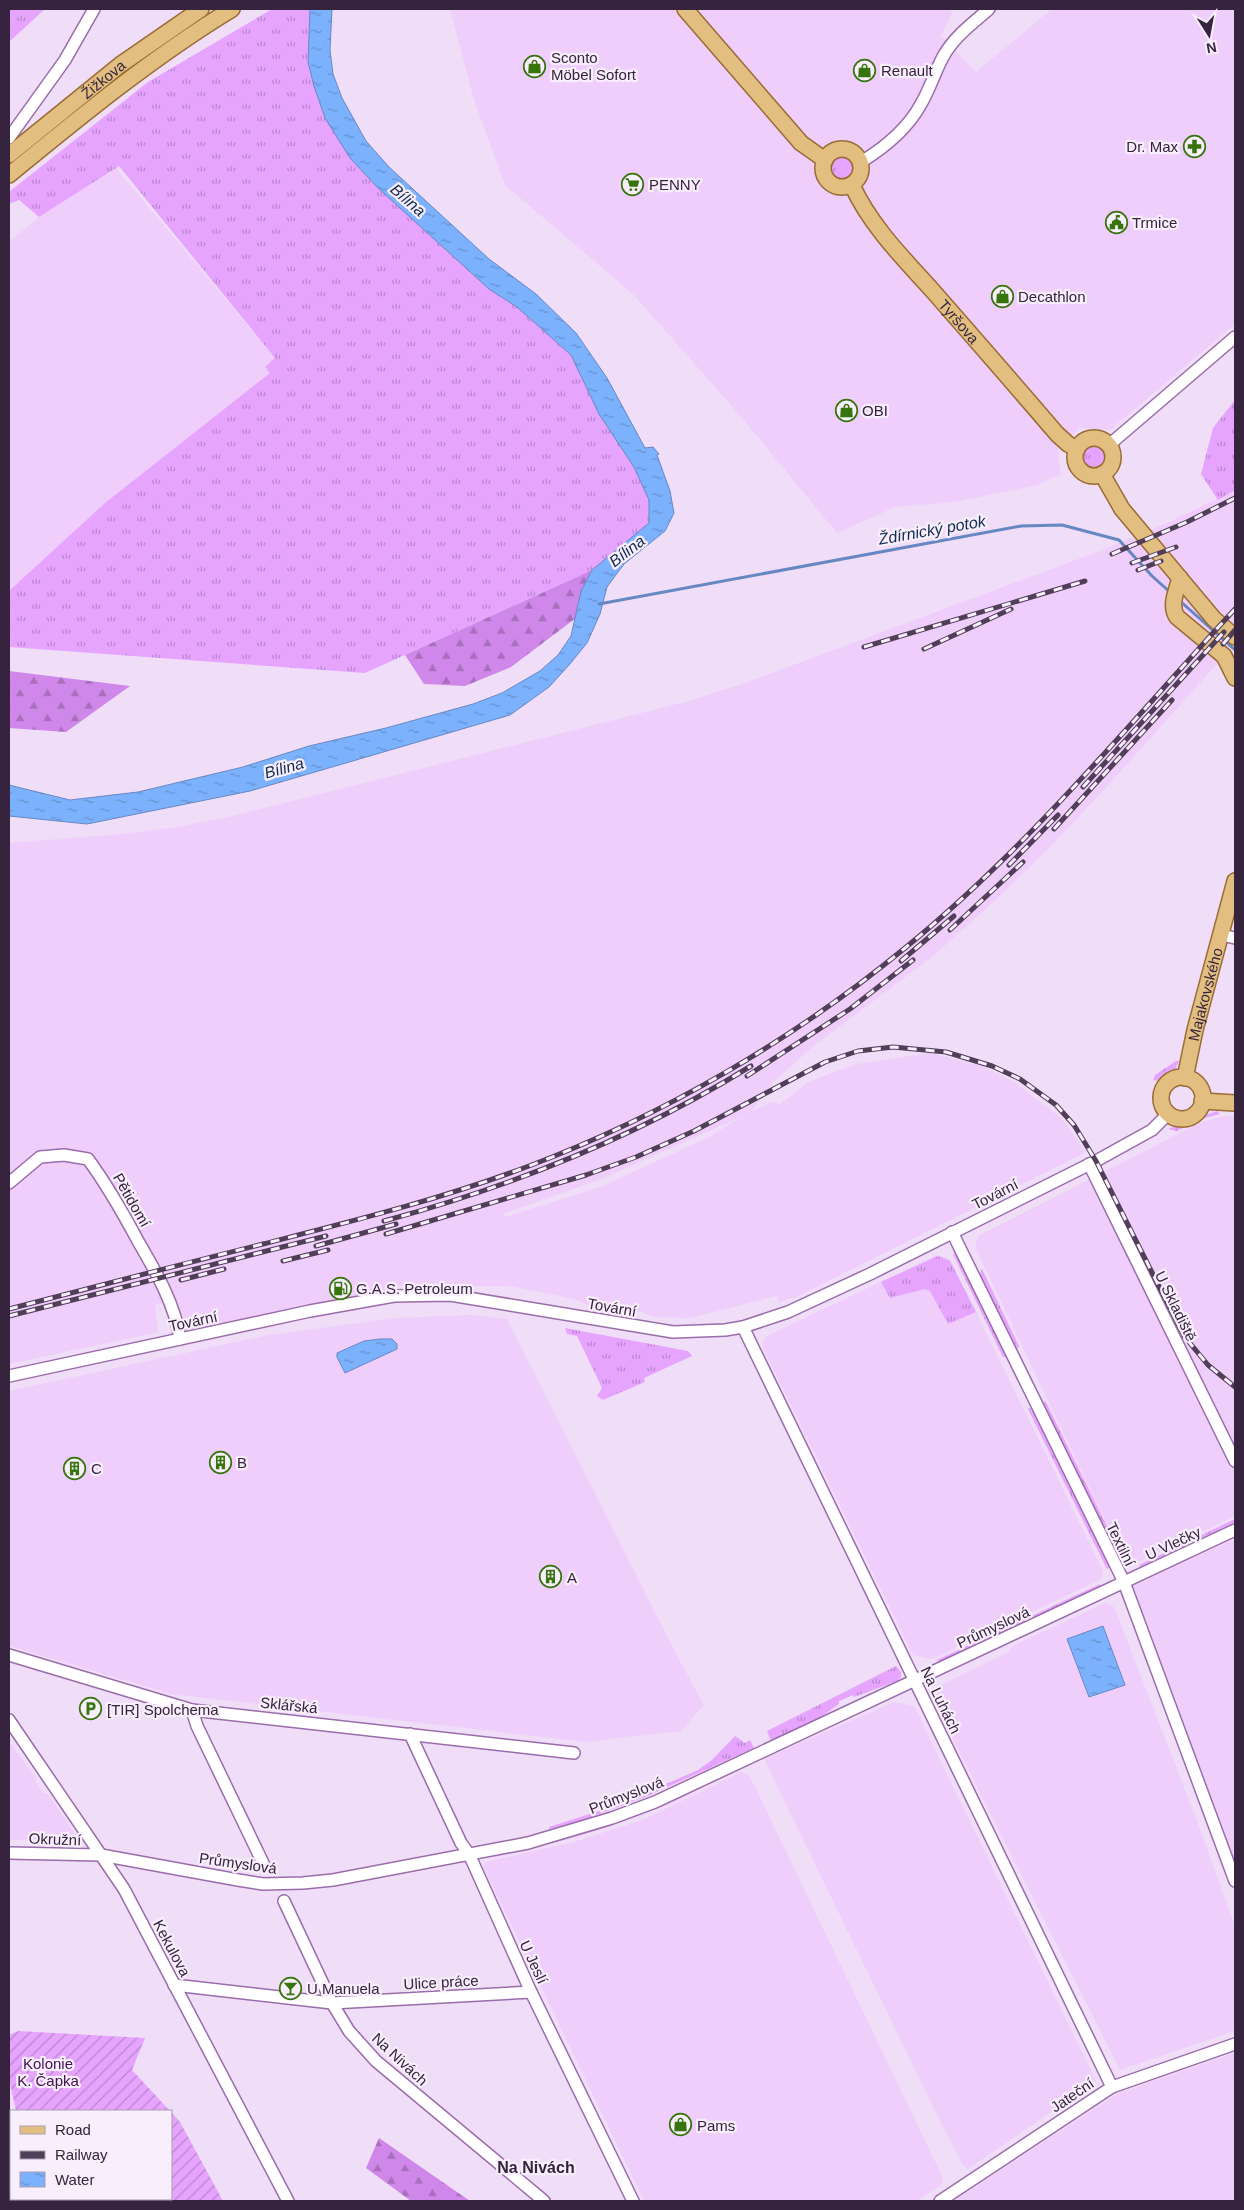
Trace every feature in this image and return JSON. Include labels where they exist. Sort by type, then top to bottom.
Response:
[{"type":"main road","name":"Žižkova","points":[[9,155],[120,66],[201,9]]},
{"type":"main road","points":[[9,175],[129,79],[232,9]]},
{"type":"main road","points":[[685,9],[801,143],[824,160]]},
{"type":"main road","points":[[845,148],[852,151],[861,162],[861,172],[852,185],[839,187],[828,181],[823,171],[824,160],[836,150],[845,148]]},
{"type":"main road","name":"Tyršova","points":[[852,185],[861,206],[916,273],[1057,434],[1077,449]]},
{"type":"main road","points":[[1098,438],[1109,445],[1112,450],[1110,467],[1102,474],[1091,475],[1081,470],[1076,460],[1077,449],[1086,440],[1098,438]]},
{"type":"main road","points":[[1102,474],[1122,509],[1177,592],[1235,637]]},
{"type":"main road","points":[[1177,592],[1177,617],[1224,656],[1235,678]]},
{"type":"main road","name":"Majakovského","points":[[1185,1078],[1195,1030],[1228,936],[1235,881]]},
{"type":"main road","points":[[1185,1078],[1197,1084],[1202,1092],[1202,1101],[1199,1110],[1192,1116],[1179,1119],[1168,1114],[1162,1105],[1161,1099],[1163,1089],[1175,1079],[1185,1078]]},
{"type":"main road","points":[[1202,1101],[1235,1103]]},
{"type":"street","points":[[9,138],[65,60],[94,9]]},
{"type":"street","points":[[861,162],[902,130],[913,117],[921,105],[944,55],[960,34],[989,9]]},
{"type":"street","points":[[1109,445],[1235,337]]},
{"type":"street","name":"Tovární","points":[[9,1376],[378,1298],[420,1295],[450,1295],[480,1299],[673,1332],[705,1332],[743,1327],[788,1312],[823,1297],[1089,1164],[1152,1130],[1168,1114]]},
{"type":"street","name":"Pětidomí","points":[[9,1184],[40,1158],[64,1155],[88,1159],[108,1186],[159,1278],[178,1322],[180,1339]]},
{"type":"street","name":"U Skladiště","points":[[1089,1164],[1235,1461]]},
{"type":"street","name":"Textilní","points":[[952,1232],[1124,1582],[1235,1881]]},
{"type":"street","name":"Na Luhách","points":[[743,1327],[1112,2087]]},
{"type":"street","name":"U Vlečky","points":[[1124,1582],[1235,1530]]},
{"type":"street","name":"Průmyslová","points":[[101,1855],[238,1880],[284,1884],[333,1880],[528,1843],[612,1818],[655,1802],[1124,1582]]},
{"type":"street","name":"Sklářská","points":[[9,1655],[192,1710],[574,1752]]},
{"type":"street","points":[[192,1710],[197,1726],[263,1863]]},
{"type":"street","name":"Kekulova","points":[[9,1720],[124,1889],[288,2201]]},
{"type":"street","name":"U Jeslí","points":[[410,1734],[461,1843],[469,1854],[531,1992],[633,2201]]},
{"type":"street","name":"Okružní","points":[[9,1852],[101,1855]]},
{"type":"street","name":"Na Nivách","points":[[284,1901],[332,2003],[349,2031],[376,2062],[544,2201]]},
{"type":"street","name":"Ulice práce","points":[[174,1985],[332,2003],[531,1992]]},
{"type":"street","name":"Jateční","points":[[940,2201],[1112,2087],[1235,2044]]},
{"type":"shaded area","points":[[450,9],[950,9],[952,14],[941,36],[976,72],[1052,9],[1235,9],[1235,324],[1110,430],[1079,428],[1058,450],[1061,474],[1037,485],[954,502],[895,507],[837,533],[743,419],[634,295],[505,185],[474,100]]},
{"type":"shaded area","points":[[115,167],[275,358],[270,373],[9,600],[9,242],[39,217]]},
{"type":"shaded area","points":[[1235,490],[1235,644],[1103,791],[1047,850],[988,907],[932,957],[815,1045],[773,1082],[752,1111],[772,1102],[780,1104],[808,1082],[857,1064],[930,1053],[982,1066],[1013,1081],[1061,1118],[1086,1152],[796,1297],[779,1302],[777,1296],[690,1318],[653,1317],[642,1312],[591,1307],[580,1301],[510,1286],[402,1286],[184,1333],[172,1301],[155,1305],[158,1332],[9,1364],[9,843],[123,834],[178,827],[233,816],[689,701],[745,683],[1097,552],[1165,524]],"holes":[[[743,1116],[711,1136],[603,1186],[506,1217],[502,1214],[599,1180]]]},
{"type":"shaded area","points":[[1235,1116],[1235,1516],[1132,1565],[1125,1562],[975,1247],[978,1236],[1204,1121]]},
{"type":"shaded area","points":[[937,1255],[950,1259],[1103,1571],[1100,1580],[932,1659],[913,1655],[762,1346],[765,1337]]},
{"type":"shaded area","points":[[472,1315],[507,1319],[674,1650],[704,1705],[681,1731],[586,1742],[171,1694],[9,1646],[9,1391],[269,1335],[396,1318]]},
{"type":"shaded area","points":[[1235,1539],[1235,1862],[1133,1586]]},
{"type":"shaded area","points":[[1105,1603],[1114,1607],[1196,1818],[1235,1927],[1235,2031],[1120,2070],[933,1700],[943,1684],[1007,1653],[1013,1646]]},
{"type":"shaded area","points":[[894,1702],[914,1706],[1096,2081],[968,2169],[963,2165],[937,2115],[764,1759]]},
{"type":"shaded area","points":[[9,1741],[36,1779],[36,1783],[43,1793],[48,1794],[74,1833],[74,1839],[9,1840]]},
{"type":"shaded area","points":[[741,1772],[749,1775],[757,1791],[943,2178],[941,2185],[917,2201],[644,2201],[483,1866],[486,1862],[574,1842],[645,1819]]},
{"type":"shaded area","points":[[1235,2053],[1235,2201],[954,2201],[1117,2094]]},
{"type":"green space","points":[[9,9],[45,9],[9,42]]},
{"type":"green space","points":[[272,9],[310,9],[308,62],[325,118],[378,188],[489,289],[517,307],[571,355],[599,414],[634,467],[649,500],[649,523],[592,570],[365,673],[9,647],[9,591],[105,503],[270,373],[265,367],[275,358],[119,166],[39,217],[19,200],[9,204],[9,192],[148,82]]},
{"type":"green space","points":[[842,156],[851,159],[854,168],[851,177],[842,180],[833,177],[830,168],[833,159]]},
{"type":"green space","points":[[1235,400],[1235,490],[1218,500],[1201,474],[1213,428]]},
{"type":"green space","points":[[1094,446],[1102,449],[1105,457],[1102,465],[1094,468],[1086,465],[1083,457],[1086,449]]},
{"type":"green space","points":[[592,570],[581,594],[576,618],[511,667],[465,686],[424,684],[405,655]]},
{"type":"green space","points":[[9,671],[130,686],[66,732],[9,728]]},
{"type":"green space","points":[[1176,1061],[1179,1061],[1169,1076],[1162,1080],[1153,1080],[1155,1075]]},
{"type":"green space","points":[[1217,1111],[1220,1114],[1200,1119],[1177,1131],[1168,1129]]},
{"type":"green space","points":[[955,1253],[1007,1355],[1006,1357],[1003,1357],[953,1254]]},
{"type":"green space","points":[[938,1256],[950,1261],[976,1312],[948,1324],[930,1291],[925,1289],[890,1298],[881,1282]]},
{"type":"green space","points":[[982,1269],[1019,1346],[1016,1351],[979,1276]]},
{"type":"green space","points":[[565,1328],[688,1351],[692,1356],[644,1378],[645,1382],[603,1400],[597,1396],[602,1388],[577,1336],[567,1334]]},
{"type":"green space","points":[[1045,1400],[1121,1555],[1116,1557],[1043,1406]]},
{"type":"green space","points":[[1030,1408],[1034,1411],[1110,1567],[1107,1569],[1028,1409]]},
{"type":"green space","points":[[1235,1519],[1235,1522],[1140,1567],[1139,1565]]},
{"type":"green space","points":[[1100,1584],[1101,1586],[939,1662],[937,1660]]},
{"type":"green space","points":[[896,1666],[901,1672],[901,1677],[897,1681],[839,1701],[839,1704],[821,1717],[771,1741],[767,1731]]},
{"type":"green space","points":[[735,1736],[745,1743],[750,1740],[754,1748],[645,1797],[583,1820],[550,1829],[549,1827],[618,1805],[698,1770],[712,1760]]},
{"type":"green space","points":[[700,1787],[676,1800],[624,1821],[570,1838],[489,1858],[531,1847]]},
{"type":"green space","name":"Kolonie K. Čapka","points":[[18,2031],[145,2038],[132,2070],[169,2110],[16,2110],[9,2079],[9,2035]]},
{"type":"green space","points":[[172,2113],[180,2122],[223,2201],[38,2201],[172,2200]]},
{"type":"green space","points":[[379,2138],[470,2201],[411,2201],[366,2168]]},
{"type":"water","name":"Bílina","points":[[310,9],[332,9],[330,50],[333,74],[342,98],[366,141],[389,167],[489,259],[536,294],[576,333],[607,378],[645,448],[653,447],[659,454],[657,455],[670,491],[674,513],[665,531],[624,564],[607,587],[600,614],[587,643],[549,687],[510,715],[250,791],[87,824],[9,816],[9,785],[70,800],[138,792],[243,767],[309,746],[386,728],[473,704],[502,693],[540,671],[558,655],[571,636],[581,591],[592,570],[649,523],[649,500],[634,467],[599,414],[571,355],[517,307],[489,289],[378,188],[350,158],[325,118],[314,86],[308,62]]},
{"type":"water","points":[[392,1339],[397,1344],[397,1349],[345,1373],[337,1353],[364,1341]]},
{"type":"water","points":[[1103,1626],[1125,1685],[1089,1697],[1067,1639]]},
{"type":"waterway","name":"Ždírnický potok","points":[[599,604],[1021,526],[1062,525],[1119,540],[1152,576],[1171,593]]},
{"type":"waterway","name":"Ždírnický potok","points":[[1180,601],[1235,650]]},
{"type":"railway","points":[[1112,554],[1187,522],[1235,498]]},
{"type":"railway","points":[[1132,563],[1176,547]]},
{"type":"railway","points":[[1138,570],[1161,561]]},
{"type":"railway","points":[[864,647],[1085,581]]},
{"type":"railway","points":[[924,649],[1011,609]]},
{"type":"railway","points":[[9,1309],[364,1218],[463,1189],[579,1146],[678,1099],[726,1072],[818,1014],[862,982],[950,909],[993,869],[1076,784],[1235,609]]},
{"type":"railway","points":[[1223,644],[1235,630]]},
{"type":"railway","points":[[1083,787],[1224,632]]},
{"type":"railway","points":[[1054,829],[1172,700]]},
{"type":"railway","points":[[1009,865],[1058,815]]},
{"type":"railway","points":[[950,930],[1023,862]]},
{"type":"railway","points":[[901,961],[954,916]]},
{"type":"railway","points":[[747,1076],[850,1009],[913,960]]},
{"type":"railway","points":[[386,1234],[586,1175],[636,1157],[694,1131],[825,1062],[858,1051],[893,1047],[946,1052],[992,1066],[1020,1079],[1056,1105],[1074,1125],[1096,1161],[1184,1336],[1208,1365],[1235,1387]]},
{"type":"railway","points":[[384,1221],[480,1192],[574,1157],[664,1115],[751,1066]]},
{"type":"railway","points":[[316,1246],[396,1224]]},
{"type":"railway","points":[[9,1316],[326,1236]]},
{"type":"railway","points":[[283,1261],[328,1250]]},
{"type":"railway","points":[[181,1280],[224,1269]]},
{"type":"place","name":"Sconto Möbel Sofort","points":[[535,66]]},
{"type":"place","name":"Renault","points":[[865,70]]},
{"type":"place","name":"Dr. Max","points":[[1194,146]]},
{"type":"place","name":"PENNY","points":[[633,184]]},
{"type":"place","name":"Trmice","points":[[1116,222]]},
{"type":"place","name":"Decathlon","points":[[1002,296]]},
{"type":"place","name":"OBI","points":[[846,410]]},
{"type":"place","name":"G.A.S. Petroleum","points":[[340,1288]]},
{"type":"place","name":"B","points":[[221,1462]]},
{"type":"place","name":"C","points":[[75,1468]]},
{"type":"place","name":"A","points":[[551,1577]]},
{"type":"place","name":"[TIR] Spolchema","points":[[91,1709]]},
{"type":"place","name":"U Manuela","points":[[291,1988]]},
{"type":"place","name":"Pams","points":[[681,2125]]},
{"type":"district","name":"Na Nivách","points":[[536,2167]]}]
